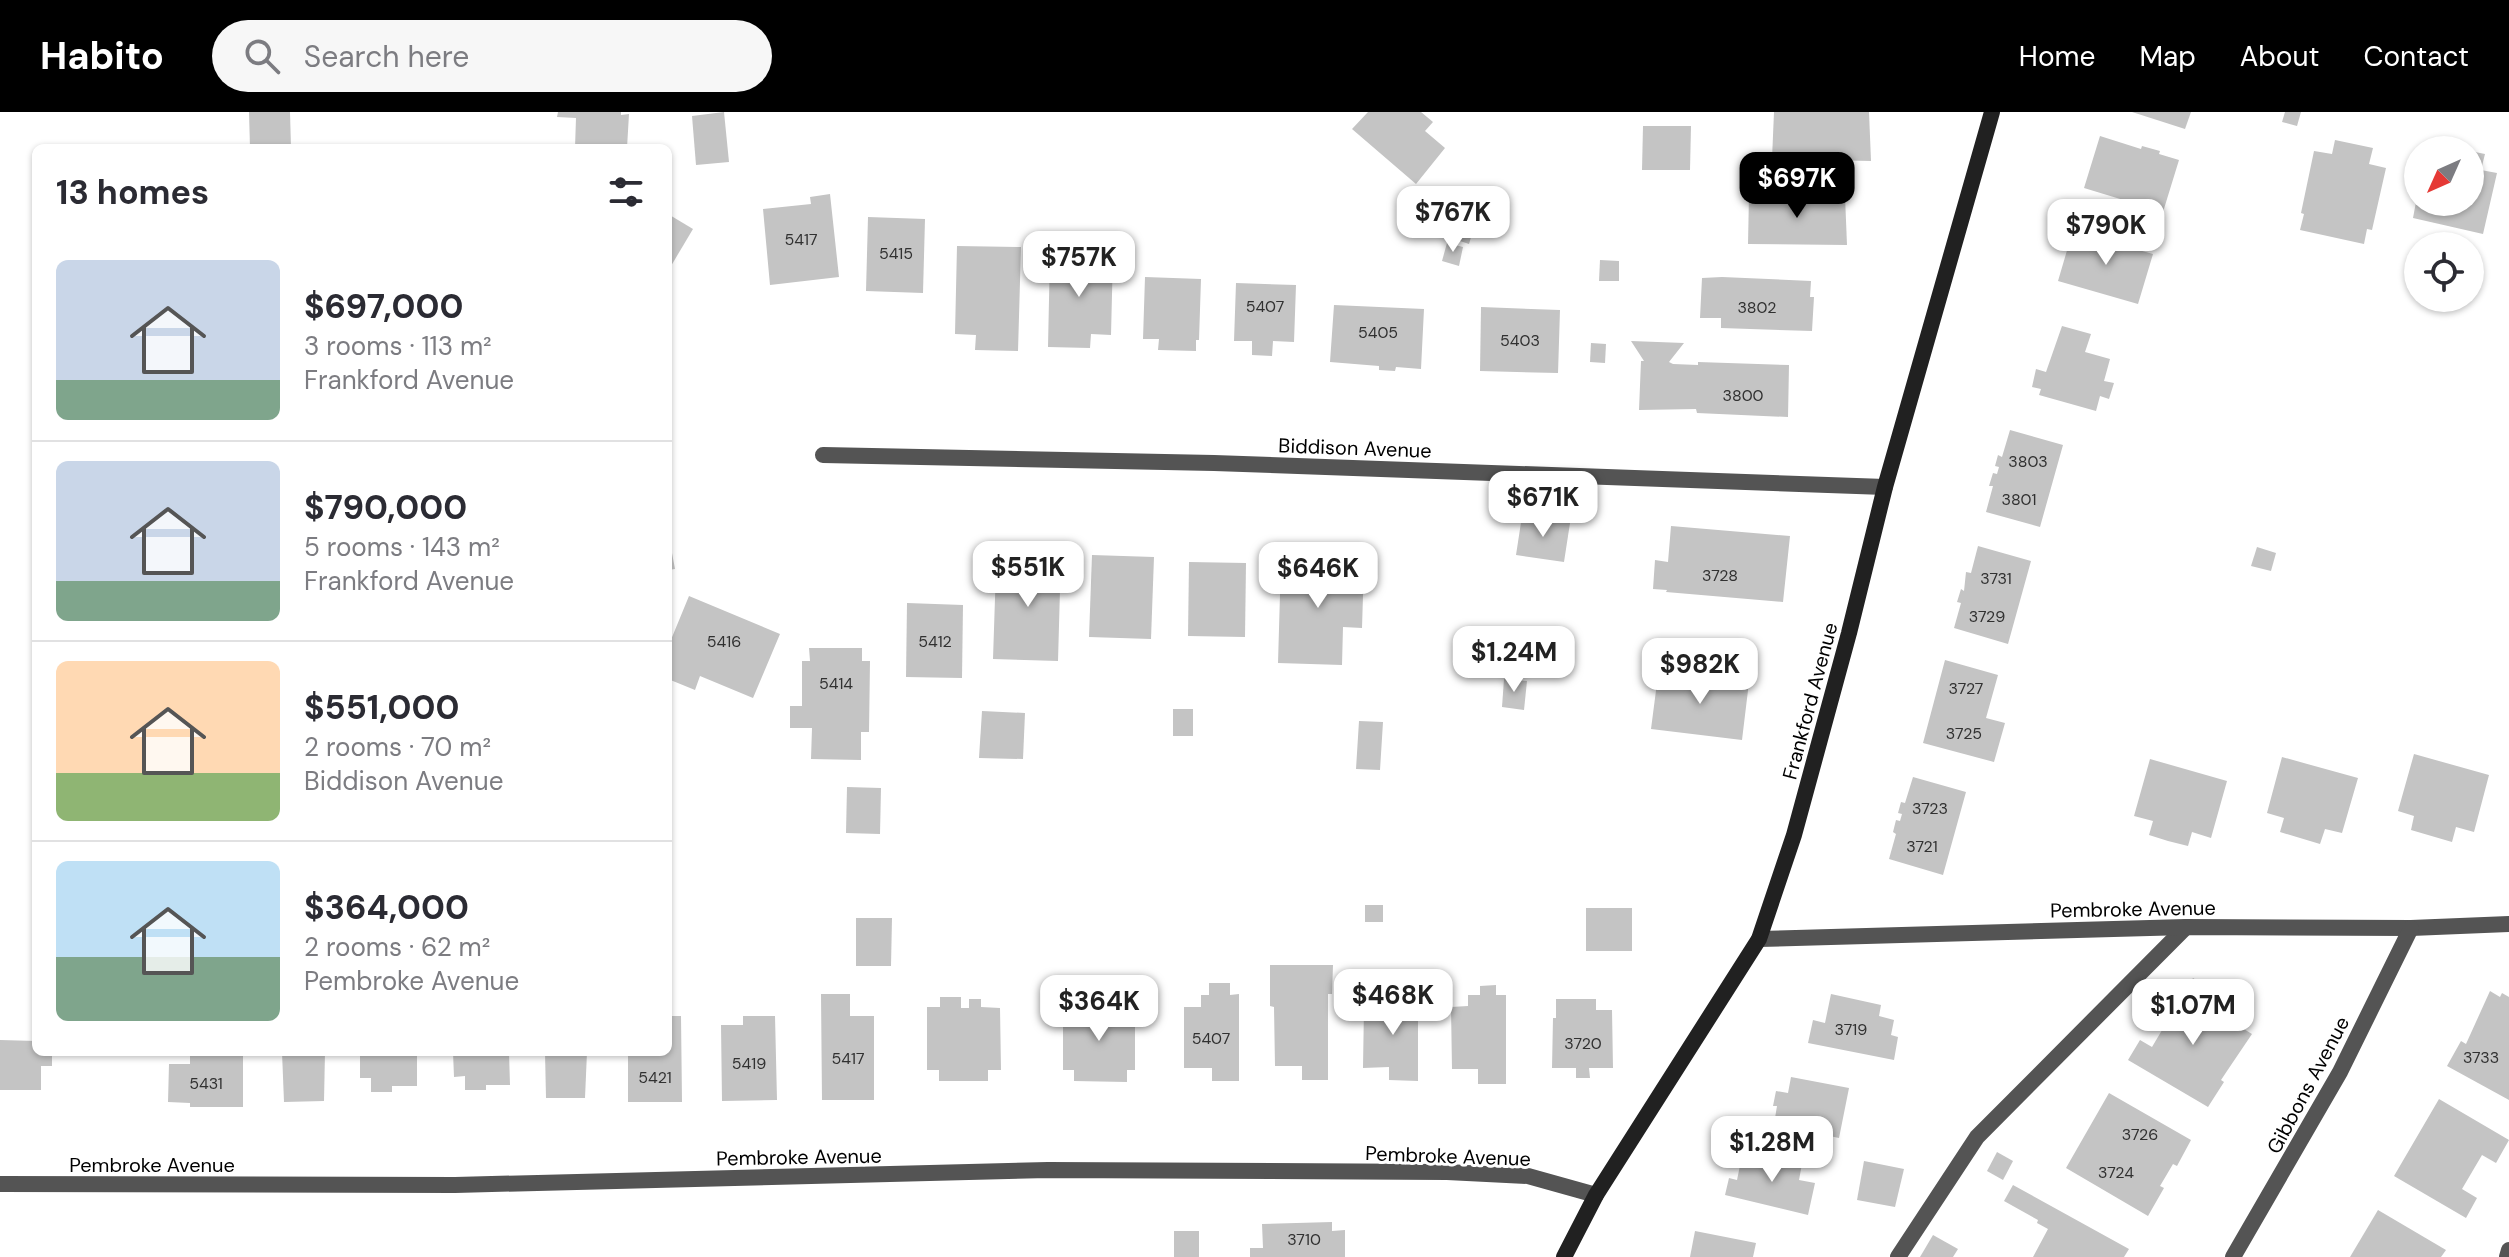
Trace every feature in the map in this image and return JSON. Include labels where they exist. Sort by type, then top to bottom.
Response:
[{"type":"street","name":"Frankford Avenue","points":[[1564,1257],[1596,1195],[1759,939],[1794,835],[1857,605],[1885,487],[1992,112]]},
{"type":"street","name":"Biddison Avenue","points":[[823,455],[1214,463],[1885,487]]},
{"type":"street","name":"Pembroke Avenue","points":[[1759,939],[2186,927],[2411,928],[2509,924]]},
{"type":"street","points":[[1898,1257],[1977,1137],[2186,927]]},
{"type":"street","name":"Gibbons Avenue","points":[[2233,1257],[2340,1072],[2411,928]]},
{"type":"street","name":"Pembroke Avenue","points":[[0,1184],[455,1185],[1048,1170],[1431,1172],[1528,1176],[1596,1195]]},
{"type":"street","points":[[2507,1257],[2509,1250]]},
{"type":"building","points":[[249,112],[290,112],[291,144],[250,144]]},
{"type":"building","points":[[558,112],[629,114],[627,144],[575,144],[576,118],[557,117]]},
{"type":"building","points":[[724,112],[729,162],[696,165],[692,116]]},
{"type":"building","points":[[1368,112],[1421,112],[1433,122],[1425,131],[1445,148],[1416,184],[1352,129]]},
{"type":"building","points":[[1774,112],[1869,112],[1871,161],[1772,159]]},
{"type":"building","points":[[2132,112],[2191,112],[2185,129]]},
{"type":"building","points":[[2285,112],[2301,112],[2297,126],[2282,122]]},
{"type":"building","points":[[1643,126],[1691,126],[1690,170],[1642,170]]},
{"type":"building","points":[[2100,136],[2141,149],[2142,146],[2160,151],[2159,154],[2179,160],[2163,212],[2084,188]]},
{"type":"building","points":[[2335,140],[2373,148],[2369,164],[2386,168],[2372,230],[2367,229],[2364,244],[2300,230],[2314,151],[2332,154]]},
{"type":"building","points":[[2484,171],[2497,173],[2483,232],[2413,218],[2484,216]]},
{"type":"building","points":[[830,194],[839,277],[770,285],[763,209],[811,204],[810,197]]},
{"type":"building","points":[[1749,195],[1845,196],[1847,245],[1748,244]]},
{"type":"building","points":[[672,216],[693,229],[672,264]]},
{"type":"building","points":[[868,217],[925,219],[923,293],[866,291]]},
{"type":"building","points":[[1463,220],[1475,224],[1469,244],[1457,240]]},
{"type":"building","points":[[2073,230],[2136,246],[2135,249],[2153,254],[2138,304],[2058,281]]},
{"type":"building","points":[[1447,243],[1463,247],[1459,266],[1442,261]]},
{"type":"building","points":[[957,246],[1021,247],[1018,351],[975,350],[976,335],[955,334]]},
{"type":"building","points":[[1050,253],[1113,254],[1111,335],[1091,334],[1090,348],[1048,347]]},
{"type":"building","points":[[1600,260],[1619,261],[1619,281],[1599,281]]},
{"type":"building","points":[[1145,277],[1201,279],[1196,351],[1158,350],[1159,339],[1143,339]]},
{"type":"building","points":[[1702,278],[1811,281],[1810,297],[1814,297],[1812,331],[1721,328],[1721,318],[1700,318]]},
{"type":"building","points":[[1236,283],[1296,285],[1294,342],[1273,341],[1272,356],[1252,355],[1252,341],[1234,341]]},
{"type":"building","points":[[1334,305],[1424,309],[1421,369],[1396,367],[1395,371],[1379,370],[1379,366],[1330,362]]},
{"type":"building","points":[[1481,307],[1560,310],[1558,373],[1480,371]]},
{"type":"building","points":[[2062,326],[2091,334],[2085,352],[2110,359],[2104,381],[2114,383],[2109,399],[2100,396],[2096,411],[2039,395],[2041,389],[2032,387],[2036,369],[2046,372]]},
{"type":"building","points":[[1631,341],[1684,343],[1669,362],[1673,364],[1789,365],[1788,417],[1697,413],[1696,409],[1639,410],[1641,361],[1644,361]]},
{"type":"building","points":[[1591,343],[1606,344],[1605,363],[1590,362]]},
{"type":"building","points":[[2010,430],[2063,445],[2040,527],[1986,512],[1993,486],[1989,486],[1993,473],[1997,474],[1999,467],[1995,466],[1998,455],[2002,457]]},
{"type":"building","points":[[1522,516],[1570,523],[1564,562],[1516,555]]},
{"type":"building","points":[[1671,526],[1790,536],[1783,602],[1653,589],[1655,560],[1668,562]]},
{"type":"building","points":[[1978,546],[2031,561],[2008,644],[1954,628],[1961,603],[1957,602],[1961,589],[1964,591],[1966,572],[1971,573]]},
{"type":"building","points":[[2257,547],[2276,553],[2271,571],[2251,566]]},
{"type":"building","points":[[1018,553],[1061,554],[1058,661],[993,659],[996,568],[1017,569]]},
{"type":"building","points":[[1092,555],[1154,557],[1151,639],[1089,637]]},
{"type":"building","points":[[1281,560],[1364,563],[1362,628],[1343,627],[1342,665],[1278,663]]},
{"type":"building","points":[[1189,562],[1246,563],[1245,637],[1188,636]]},
{"type":"building","points":[[689,596],[780,634],[753,698],[700,676],[695,690],[672,681],[672,637]]},
{"type":"building","points":[[907,603],[963,605],[962,678],[906,677]]},
{"type":"building","points":[[809,648],[862,648],[862,661],[870,661],[869,732],[861,732],[861,760],[811,759],[812,728],[790,728],[790,706],[802,706],[802,661],[810,661]]},
{"type":"building","points":[[1945,660],[1998,675],[1986,718],[2005,723],[1994,762],[1923,743]]},
{"type":"building","points":[[1671,673],[1749,682],[1742,740],[1651,729],[1658,675],[1671,677]]},
{"type":"building","points":[[1504,679],[1527,681],[1524,710],[1502,707]]},
{"type":"building","points":[[1173,709],[1193,709],[1193,736],[1173,736]]},
{"type":"building","points":[[982,711],[1025,713],[1023,759],[979,758]]},
{"type":"building","points":[[1359,721],[1383,722],[1380,770],[1356,769]]},
{"type":"building","points":[[2414,754],[2489,775],[2474,832],[2456,827],[2452,842],[2411,830],[2414,816],[2398,811]]},
{"type":"building","points":[[2282,757],[2358,778],[2342,833],[2325,829],[2320,844],[2280,832],[2284,818],[2267,813]]},
{"type":"building","points":[[2150,759],[2227,781],[2211,838],[2192,832],[2188,846],[2168,841],[2149,835],[2153,821],[2134,816]]},
{"type":"building","points":[[1913,777],[1966,792],[1943,875],[1889,859],[1896,834],[1893,832],[1896,820],[1900,821],[1902,814],[1898,813],[1901,802],[1905,803]]},
{"type":"building","points":[[847,787],[881,788],[880,834],[846,833]]},
{"type":"building","points":[[1365,905],[1383,905],[1383,922],[1365,922]]},
{"type":"building","points":[[1586,908],[1632,908],[1632,951],[1586,951]]},
{"type":"building","points":[[856,918],[892,918],[891,966],[856,966]]},
{"type":"building","points":[[1270,965],[1333,965],[1332,994],[1328,994],[1328,1080],[1302,1080],[1302,1066],[1275,1066]]},
{"type":"building","points":[[2193,978],[2212,990],[2204,1005],[2252,1034],[2221,1080],[2224,1082],[2208,1107],[2128,1060],[2140,1040],[2152,1047]]},
{"type":"building","points":[[1209,983],[1230,983],[1230,995],[1239,994],[1239,1081],[1212,1081],[1212,1068],[1184,1068],[1184,1007],[1201,1007],[1201,995],[1209,995]]},
{"type":"building","points":[[1496,985],[1496,995],[1506,995],[1506,1084],[1478,1084],[1478,1069],[1452,1069],[1451,1007],[1468,1006],[1468,995],[1480,995],[1480,986]]},
{"type":"building","points":[[2490,991],[2500,997],[2502,993],[2509,997],[2509,1100],[2447,1066],[2461,1041],[2466,1044]]},
{"type":"building","points":[[821,994],[850,994],[850,1016],[874,1016],[874,1100],[822,1100]]},
{"type":"building","points":[[1831,994],[1881,1005],[1879,1016],[1894,1020],[1891,1035],[1898,1037],[1894,1060],[1808,1043],[1813,1020],[1825,1023]]},
{"type":"building","points":[[1381,995],[1418,995],[1418,1081],[1389,1080],[1389,1067],[1363,1068],[1364,1007],[1381,1007]]},
{"type":"building","points":[[940,997],[961,997],[961,1008],[969,1008],[969,999],[981,999],[981,1007],[1000,1008],[1001,1070],[988,1070],[988,1081],[939,1081],[939,1070],[927,1070],[927,1007],[940,1007]]},
{"type":"building","points":[[1556,999],[1596,999],[1596,1010],[1612,1010],[1613,1068],[1589,1068],[1590,1078],[1576,1078],[1576,1068],[1552,1068]]},
{"type":"building","points":[[1063,1008],[1135,1008],[1135,1070],[1127,1070],[1127,1082],[1074,1081],[1074,1070],[1063,1070]]},
{"type":"building","points":[[672,1016],[681,1016],[682,1102],[628,1102],[628,1056],[672,1056]]},
{"type":"building","points":[[743,1016],[775,1016],[777,1100],[722,1101],[721,1025],[743,1025]]},
{"type":"building","points":[[0,1040],[32,1041],[32,1056],[52,1056],[52,1066],[41,1066],[41,1090],[0,1090]]},
{"type":"building","points":[[190,1056],[243,1056],[243,1107],[190,1107],[190,1103],[168,1102],[169,1064],[190,1064]]},
{"type":"building","points":[[282,1056],[325,1056],[324,1101],[284,1102]]},
{"type":"building","points":[[360,1056],[417,1056],[417,1086],[392,1086],[392,1092],[371,1092],[371,1078],[360,1078]]},
{"type":"building","points":[[453,1056],[509,1056],[510,1085],[486,1085],[486,1090],[465,1090],[465,1076],[454,1077]]},
{"type":"building","points":[[545,1056],[587,1056],[585,1098],[546,1098]]},
{"type":"building","points":[[1791,1077],[1849,1088],[1839,1138],[1781,1126],[1782,1119],[1775,1118],[1777,1106],[1773,1106],[1776,1091],[1788,1093]]},
{"type":"building","points":[[2109,1093],[2191,1140],[2177,1166],[2173,1164],[2160,1186],[2164,1188],[2148,1216],[2066,1168]]},
{"type":"building","points":[[2439,1099],[2509,1140],[2496,1163],[2482,1155],[2462,1189],[2477,1198],[2466,1218],[2394,1176]]},
{"type":"building","points":[[1743,1151],[1802,1164],[1799,1180],[1815,1183],[1808,1215],[1725,1195],[1729,1178],[1737,1180]]},
{"type":"building","points":[[1997,1152],[2013,1161],[2003,1180],[1987,1171]]},
{"type":"building","points":[[1864,1161],[1904,1169],[1895,1207],[1857,1200]]},
{"type":"building","points":[[2013,1185],[2129,1249],[2124,1257],[2033,1257],[2048,1229],[2004,1201]]},
{"type":"building","points":[[2378,1210],[2446,1250],[2441,1257],[2350,1257]]},
{"type":"building","points":[[1332,1222],[1332,1231],[1345,1230],[1345,1257],[1250,1257],[1250,1248],[1263,1248],[1262,1224]]},
{"type":"building","points":[[1174,1231],[1199,1231],[1199,1257],[1174,1257]]},
{"type":"building","points":[[1695,1231],[1756,1243],[1753,1257],[1690,1257]]},
{"type":"building","points":[[1933,1235],[1958,1249],[1953,1257],[1920,1257]]}]
